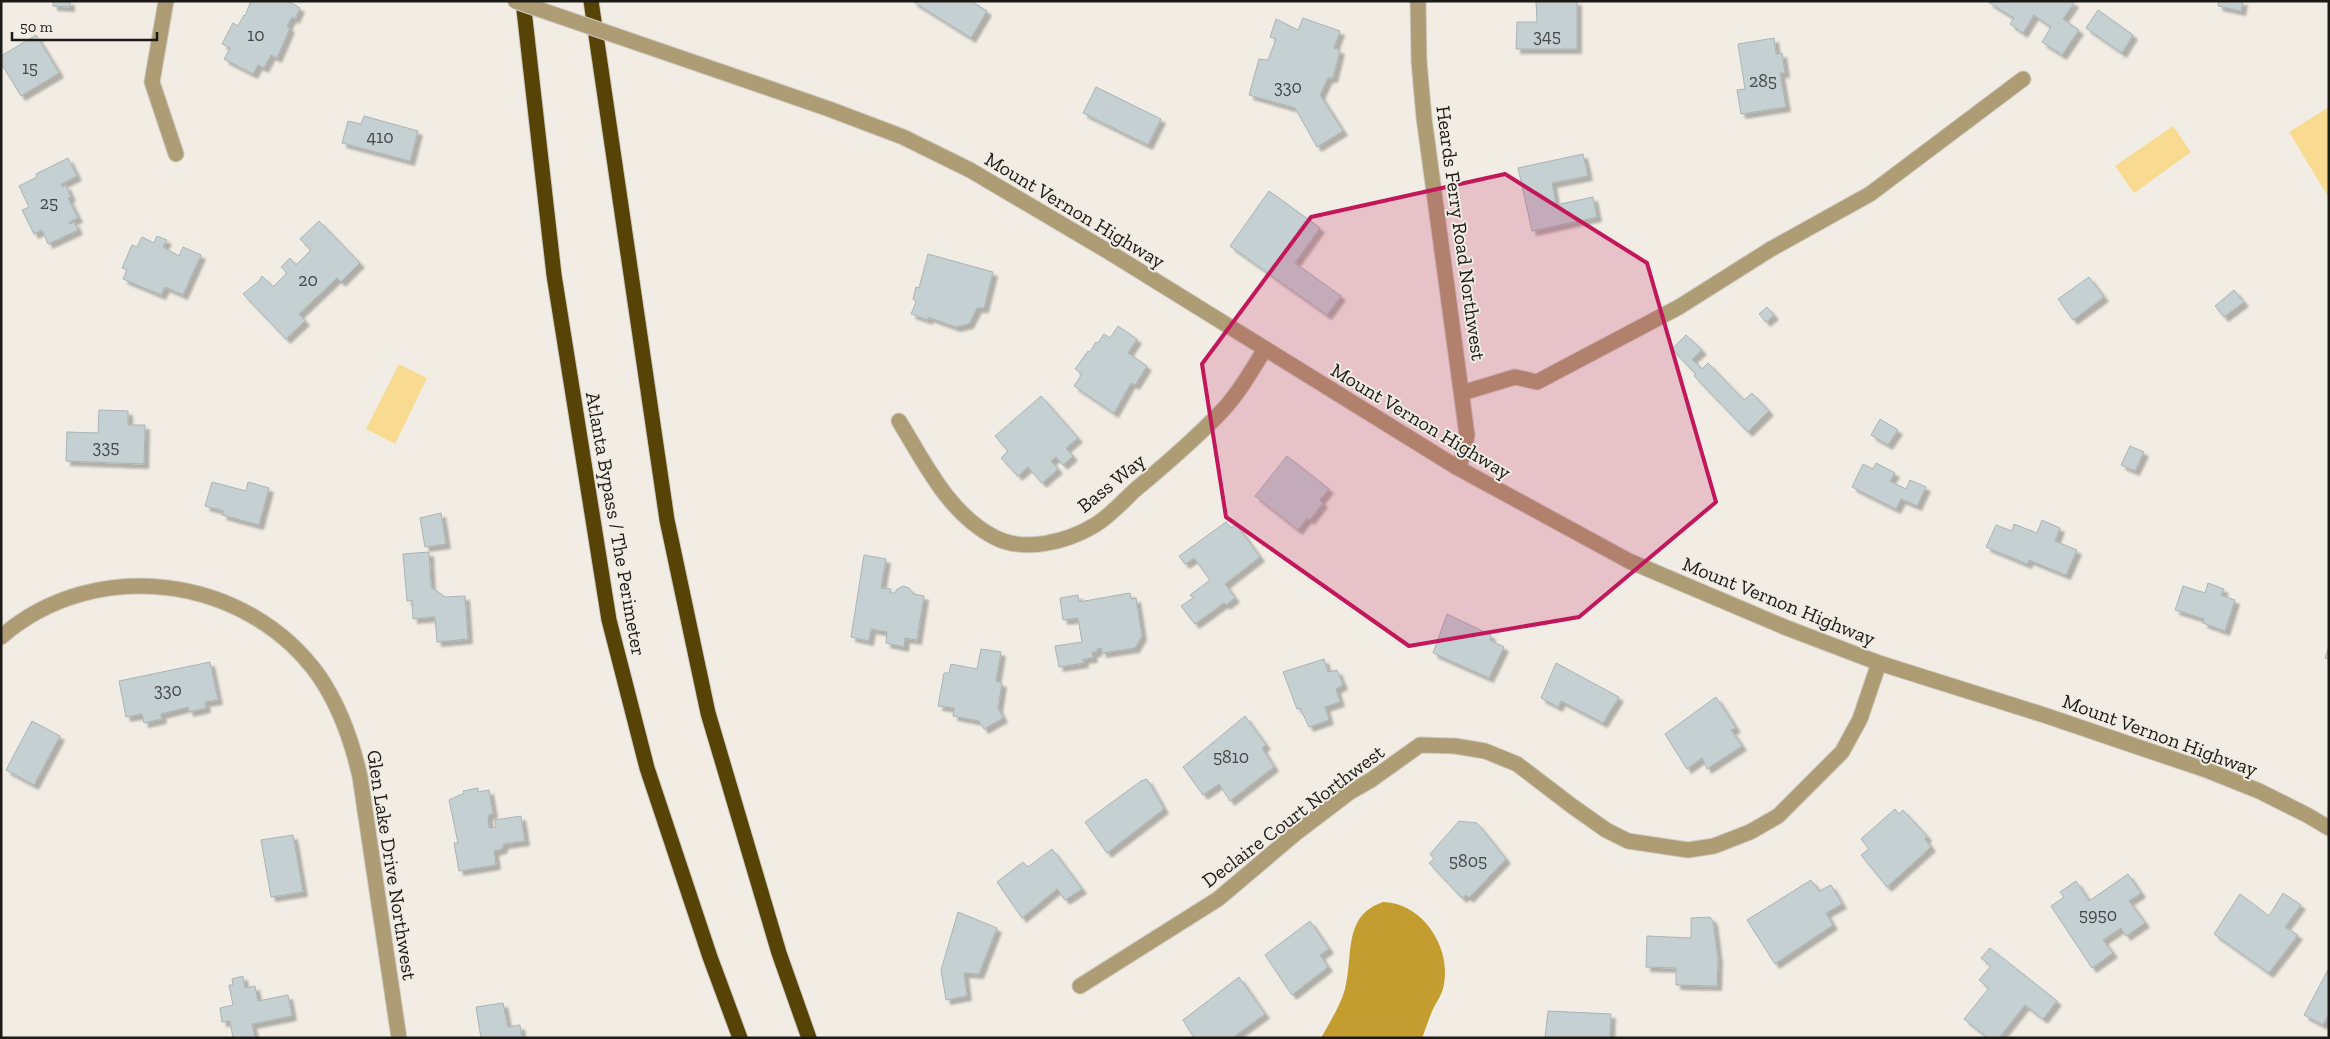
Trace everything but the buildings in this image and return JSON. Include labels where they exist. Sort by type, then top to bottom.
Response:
[{"type":"highway","name":"Atlanta Bypass / The Perimeter","points":[[523,1],[554,275],[609,620],[647,768],[710,957],[740,1038]]},
{"type":"highway","points":[[591,1],[667,520],[708,713],[779,953],[810,1038]]},
{"type":"street","points":[[166,1],[152,82],[176,154]]},
{"type":"street","name":"Mount Vernon Highway","points":[[515,1],[829,109],[903,137],[970,170],[1110,252],[1458,468],[1629,561],[1787,628],[1879,663],[2044,715],[2209,771],[2259,791],[2329,828]]},
{"type":"street","name":"Heards Ferry Road Northwest","points":[[1418,1],[1419,61],[1424,118],[1467,435],[1464,452],[1458,468]]},
{"type":"street","points":[[1462,393],[1515,376],[1537,382],[1679,307],[1771,249],[1870,194],[2024,80]]},
{"type":"street","name":"Bass Way","points":[[899,421],[951,502],[963,516],[995,538],[1024,544],[1047,543],[1066,538],[1097,524],[1160,469],[1222,410],[1241,387],[1266,349]]},
{"type":"street","name":"Glen Lake Drive Northwest","points":[[1,637],[38,611],[87,592],[130,585],[165,586],[191,590],[216,598],[260,620],[300,654],[331,695],[351,738],[360,777],[399,1038]]},
{"type":"street","name":"Declaire Court Northwest","points":[[1080,986],[1218,899],[1296,833],[1350,792],[1371,780],[1420,745],[1454,746],[1484,751],[1517,764],[1606,830],[1628,841],[1688,850],[1714,846],[1750,832],[1778,816],[1842,752],[1860,719],[1879,663]]},
{"type":"highlighted area","points":[[1505,174],[1647,263],[1716,502],[1579,617],[1409,646],[1226,517],[1202,364],[1311,217]]},
{"type":"shaded area","points":[[2329,107],[2329,198],[2289,132]]},
{"type":"shaded area","points":[[2173,126],[2191,152],[2134,193],[2115,166]]},
{"type":"shaded area","points":[[399,364],[427,378],[395,444],[366,429]]},
{"type":"shaded area","points":[[1383,902],[1397,904],[1421,918],[1431,929],[1443,955],[1445,970],[1443,987],[1422,1038],[1321,1038],[1338,1008],[1345,989],[1355,927],[1370,908]]}]
